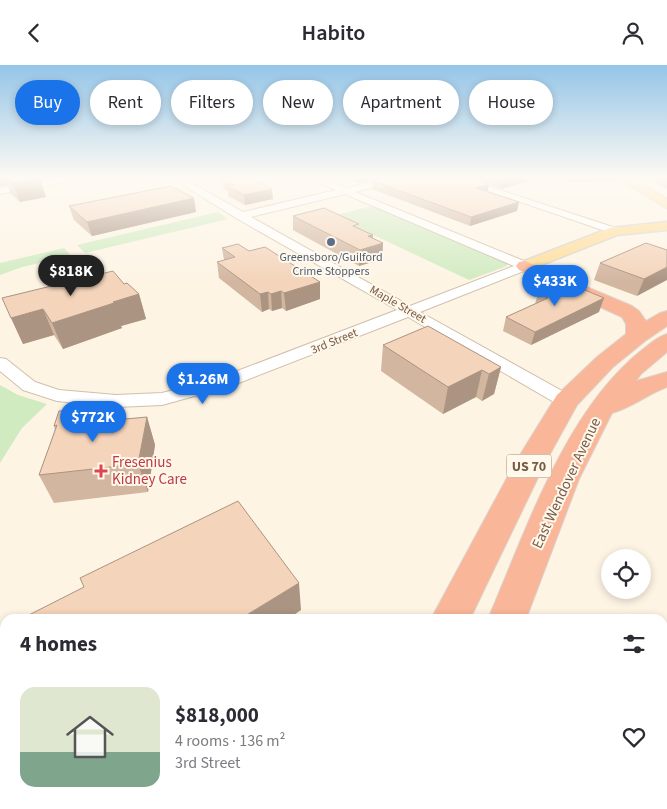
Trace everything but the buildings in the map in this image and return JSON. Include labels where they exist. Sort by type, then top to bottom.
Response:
[{"type":"highway","points":[[525,266],[586,291],[634,316],[638,325],[637,336]]},
{"type":"highway","points":[[586,291],[622,301],[649,305],[667,303]]},
{"type":"highway","name":"US 70","points":[[453,614],[530,463],[566,401],[605,362],[637,336],[667,317]]},
{"type":"highway","name":"East Wendover Avenue","points":[[509,614],[564,479],[600,410],[633,369],[667,341]]},
{"type":"highway","points":[[600,410],[643,387],[667,379]]},
{"type":"highway","points":[[566,401],[581,416],[581,445]]},
{"type":"main road","name":"3rd Street","points":[[525,266],[615,231],[667,226]]},
{"type":"street","name":"Maple Street","points":[[234,213],[287,240],[566,401]]},
{"type":"street","points":[[240,216],[254,213]]},
{"type":"street","points":[[398,213],[525,266]]},
{"type":"street","points":[[559,213],[615,231]]},
{"type":"street","name":"3rd Street","points":[[0,363],[10,373],[29,386],[57,395],[116,401],[162,399],[225,383],[525,266]]},
{"type":"green space","points":[[215,213],[219,213],[228,219],[85,253],[77,245]]},
{"type":"green space","points":[[346,213],[388,213],[507,263],[507,266],[469,280],[333,216]]},
{"type":"green space","points":[[64,248],[71,256],[22,267],[0,275],[0,263]]},
{"type":"green space","points":[[0,385],[18,395],[47,404],[22,428],[0,463]]},
{"type":"place","name":"Greensboro/Guilford Crime Stoppers","points":[[331,242]]},
{"type":"place","name":"Fresenius Kidney Care","points":[[101,471]]}]
